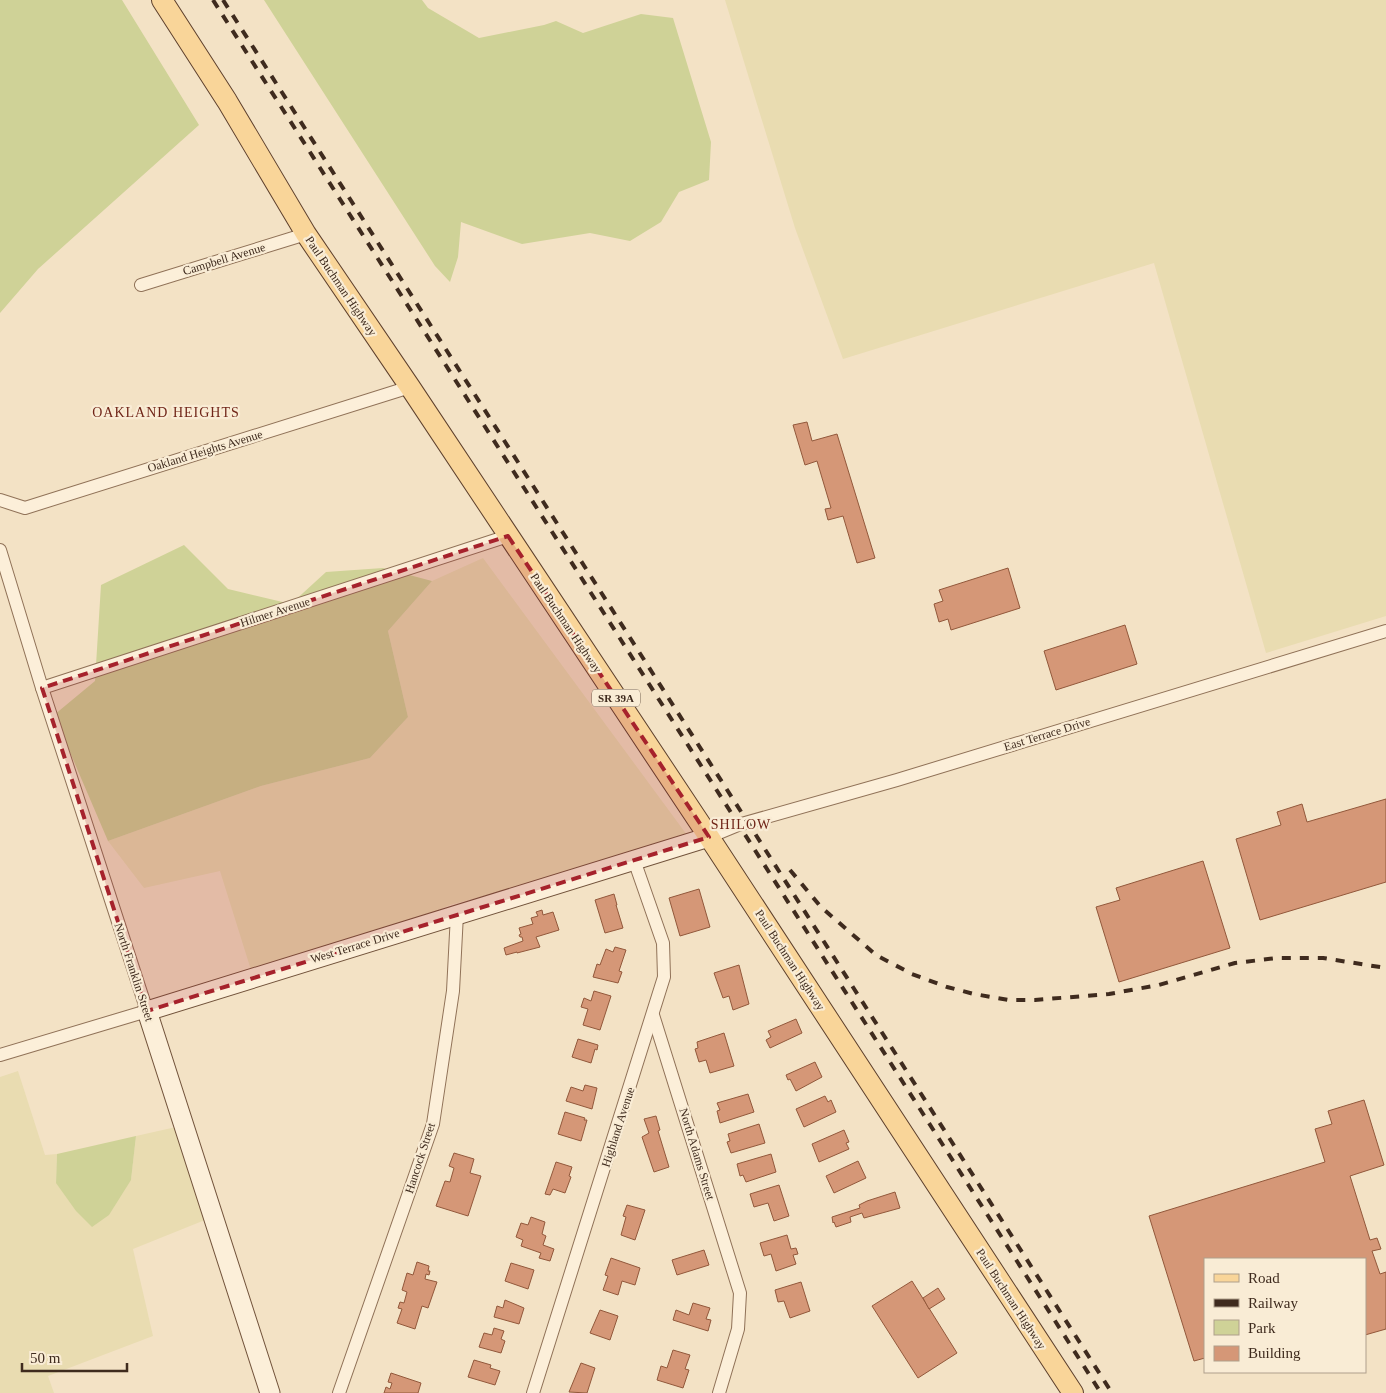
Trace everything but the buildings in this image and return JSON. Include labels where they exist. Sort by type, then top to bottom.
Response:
[{"type":"main road","name":"Paul Buchman Highway","points":[[162,0],[227,101],[306,234],[709,837],[1073,1393]]},
{"type":"street","name":"Campbell Avenue","points":[[141,284],[306,234]]},
{"type":"street","name":"Oakland Heights Avenue","points":[[0,500],[25,508],[410,387]]},
{"type":"street","name":"Hilmer Avenue","points":[[42,688],[508,536]]},
{"type":"street","name":"North Franklin Street","points":[[0,550],[42,688],[270,1393]]},
{"type":"street","name":"East Terrace Drive","points":[[709,837],[738,825],[924,772],[1386,631]]},
{"type":"street","name":"West Terrace Drive","points":[[0,1055],[709,837]]},
{"type":"street","name":"Highland Avenue","points":[[533,1393],[664,978],[663,943],[634,860]]},
{"type":"street","name":"Hancock Street","points":[[339,1393],[433,1124],[453,991],[456,914]]},
{"type":"street","name":"North Adams Street","points":[[653,1015],[740,1293],[738,1329],[719,1393]]},
{"type":"highlighted area","points":[[508,536],[709,837],[147,1011],[42,688]]},
{"type":"shaded area","points":[[725,0],[1386,0],[1386,616],[1266,653],[1154,263],[843,359],[795,228]]},
{"type":"shaded area","points":[[483,558],[687,835],[517,887],[450,905],[424,916],[251,970],[220,871],[144,888],[108,841],[261,786],[370,758],[408,717],[388,631],[432,581]]},
{"type":"shaded area","points":[[18,1071],[45,1155],[57,1154],[56,1183],[131,1180],[136,1136],[176,1127],[205,1220],[133,1249],[153,1336],[48,1376],[54,1393],[0,1393],[0,1077]]},
{"type":"green space","points":[[0,0],[122,0],[199,125],[38,269],[0,313]]},
{"type":"green space","points":[[264,0],[422,0],[428,8],[479,38],[556,21],[583,33],[641,14],[673,18],[711,142],[709,180],[679,192],[661,222],[630,241],[590,233],[522,244],[461,222],[458,257],[450,282],[435,266]]},
{"type":"green space","points":[[184,545],[228,589],[291,604],[326,572],[383,568],[432,581],[388,631],[408,717],[370,758],[261,786],[108,841],[54,715],[95,681],[101,585]]},
{"type":"green space","points":[[136,1136],[131,1180],[109,1215],[92,1227],[76,1211],[56,1183],[57,1154]]},
{"type":"railway","points":[[213,0],[1101,1393]]},
{"type":"railway","points":[[223,0],[1112,1393]]},
{"type":"railway","points":[[790,870],[821,907],[876,955],[912,974],[947,987],[1009,1000],[1035,1000],[1109,994],[1159,985],[1235,963],[1277,958],[1323,958],[1386,968]]},
{"type":"district","name":"OAKLAND HEIGHTS","points":[[166,412]]},
{"type":"district","name":"SHILOW","points":[[741,824]]}]
